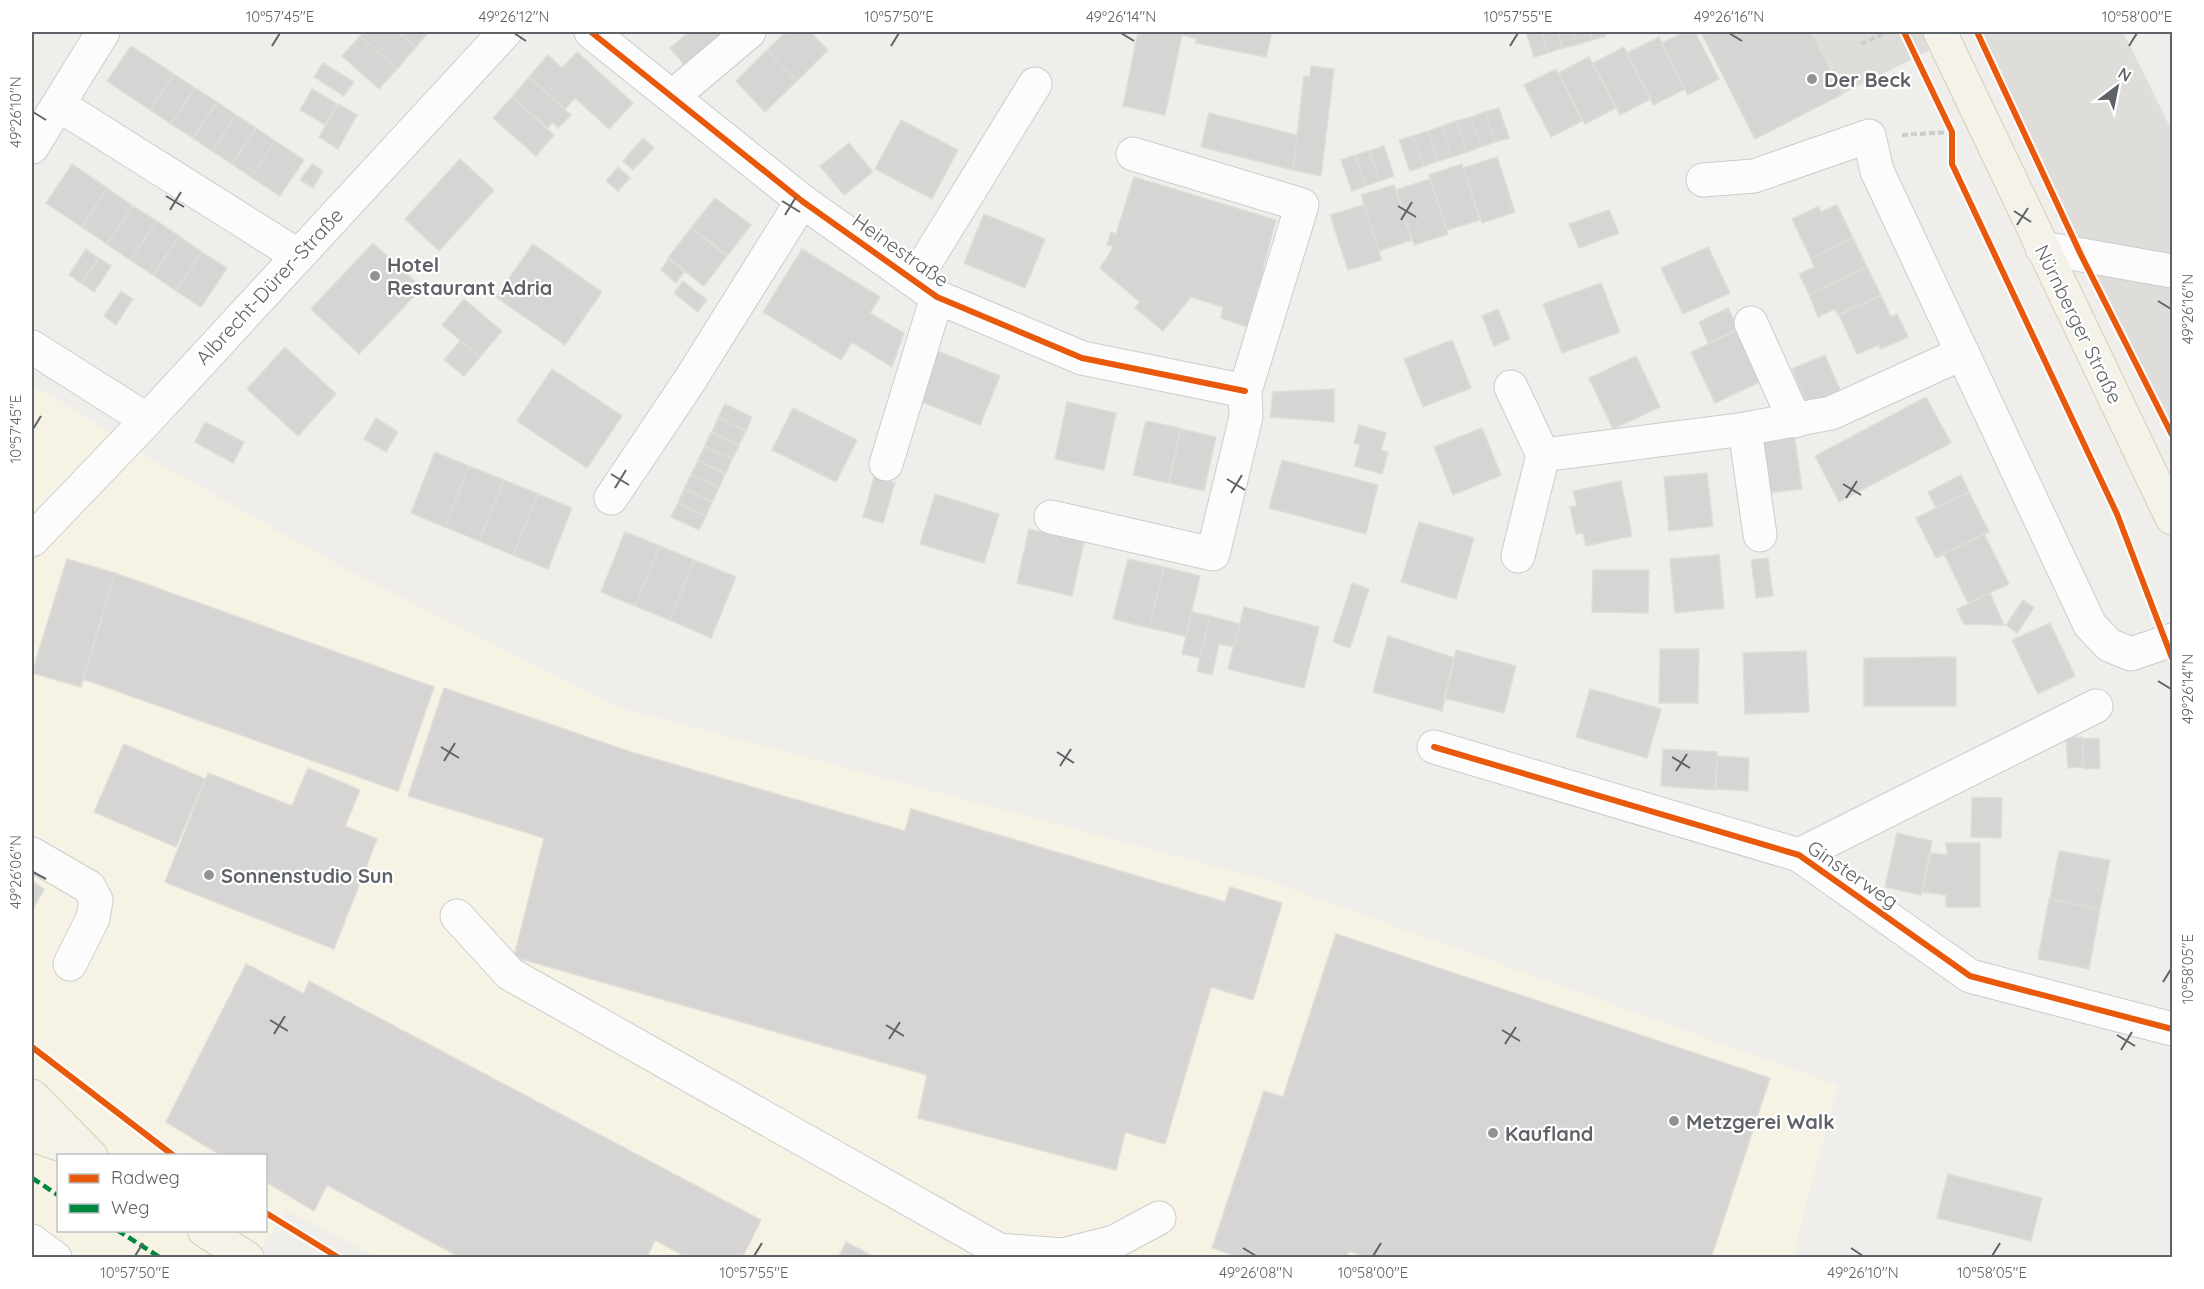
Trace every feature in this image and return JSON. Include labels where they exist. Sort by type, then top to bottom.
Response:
[{"type":"main road","name":"Nürnberger Straße","points":[[1940,32],[2172,518]]},
{"type":"main road","points":[[32,1096],[90,1154]]},
{"type":"main road","points":[[32,1135],[88,1154]]},
{"type":"main road","points":[[207,1232],[247,1257]]},
{"type":"street","points":[[33,140],[59,105],[103,32]]},
{"type":"street","name":"Albrecht-Dürer-Straße","points":[[32,540],[147,420],[505,32]]},
{"type":"street","name":"Heinestraße","points":[[591,32],[802,201],[926,289],[1082,358],[1245,391]]},
{"type":"street","points":[[673,96],[749,32]]},
{"type":"street","points":[[886,464],[926,289],[1035,84]]},
{"type":"street","points":[[59,105],[297,255]]},
{"type":"street","points":[[1703,180],[1754,176],[1869,136],[1877,171],[2090,625],[2109,645],[2131,654],[2172,640]]},
{"type":"street","points":[[1051,517],[1213,554],[1246,417],[1245,391],[1302,205],[1133,154]]},
{"type":"street","points":[[611,498],[690,380],[802,201]]},
{"type":"street","points":[[2042,248],[2172,271]]},
{"type":"street","points":[[1750,323],[1794,421]]},
{"type":"street","points":[[32,347],[147,420]]},
{"type":"street","points":[[1542,455],[1745,429],[1831,413],[1963,353]]},
{"type":"street","points":[[1511,387],[1542,455],[1518,556]]},
{"type":"street","points":[[1745,429],[1760,535]]},
{"type":"street","name":"Ginsterweg","points":[[1799,855],[2096,706]]},
{"type":"street","name":"Ginsterweg","points":[[1434,747],[1799,855],[1970,976],[2172,1029]]},
{"type":"street","points":[[32,854],[89,887],[96,900],[93,918],[70,964]]},
{"type":"street","points":[[457,916],[510,974],[998,1254],[1063,1255],[1114,1242],[1159,1218]]},
{"type":"street","points":[[32,1241],[55,1257]]},
{"type":"path","points":[[1861,44],[1887,32]]},
{"type":"path","points":[[1869,136],[1952,132]]},
{"type":"shaded area","points":[[1700,32],[1966,32],[1755,138]]},
{"type":"shaded area","points":[[1972,32],[2123,32],[2172,131],[2172,432]]},
{"type":"shaded area","points":[[32,386],[149,458],[342,567],[617,707],[1266,880],[1837,1085],[1793,1257],[379,1258],[287,1211],[255,1257],[32,1257]]},
{"type":"building","points":[[363,32],[398,32],[416,47],[397,69],[360,36]]},
{"type":"building","points":[[398,32],[429,32],[416,47]]},
{"type":"building","points":[[689,32],[728,32],[686,67],[670,48]]},
{"type":"building","points":[[786,32],[810,32],[828,50],[797,81],[767,50]]},
{"type":"building","points":[[1138,32],[1272,32],[1266,57],[1195,43],[1197,39],[1182,35],[1165,115],[1123,106]]},
{"type":"building","points":[[1526,32],[1542,32],[1548,53],[1534,57]]},
{"type":"building","points":[[1542,32],[1558,32],[1562,48],[1548,53]]},
{"type":"building","points":[[1558,32],[1573,32],[1577,45],[1562,48]]},
{"type":"building","points":[[1573,32],[1589,32],[1592,40],[1577,45]]},
{"type":"building","points":[[1589,32],[1605,32],[1606,36],[1592,40]]},
{"type":"building","points":[[1685,32],[1695,32],[1719,79],[1688,95],[1661,43]]},
{"type":"building","points":[[1701,32],[1811,32],[1843,94],[1755,139]]},
{"type":"building","points":[[360,36],[397,69],[379,89],[342,56]]},
{"type":"building","points":[[1659,37],[1685,89],[1653,105],[1627,53]]},
{"type":"building","points":[[131,46],[174,74],[150,110],[107,81]]},
{"type":"building","points":[[1624,47],[1651,99],[1620,115],[1593,63]]},
{"type":"building","points":[[767,50],[797,81],[765,112],[736,81]]},
{"type":"building","points":[[577,52],[633,103],[609,129],[575,98],[565,109],[529,77],[548,55],[562,68]]},
{"type":"building","points":[[1589,57],[1616,108],[1585,124],[1558,73]]},
{"type":"building","points":[[323,63],[354,82],[344,96],[314,77]]},
{"type":"building","points":[[1311,66],[1334,69],[1321,176],[1293,170],[1304,76],[1310,77]]},
{"type":"building","points":[[1556,69],[1582,121],[1551,137],[1524,85]]},
{"type":"building","points":[[174,74],[195,88],[171,124],[150,110]]},
{"type":"building","points":[[529,77],[571,115],[558,128],[553,122],[548,128],[512,97]]},
{"type":"building","points":[[195,88],[217,102],[193,138],[171,124]]},
{"type":"building","points":[[312,89],[337,104],[325,125],[300,110]]},
{"type":"building","points":[[512,97],[554,135],[536,156],[493,118]]},
{"type":"building","points":[[217,102],[236,115],[212,151],[193,138]]},
{"type":"building","points":[[338,104],[357,115],[338,149],[319,137]]},
{"type":"building","points":[[1499,108],[1509,138],[1495,142],[1485,112]]},
{"type":"building","points":[[1485,112],[1495,142],[1481,147],[1471,117]]},
{"type":"building","points":[[1209,113],[1297,135],[1293,170],[1201,147]]},
{"type":"building","points":[[236,115],[256,128],[232,164],[212,151]]},
{"type":"building","points":[[1471,117],[1481,147],[1467,152],[1456,121]]},
{"type":"building","points":[[901,120],[958,150],[932,199],[875,169]]},
{"type":"building","points":[[1456,121],[1467,152],[1452,157],[1442,126]]},
{"type":"building","points":[[1442,126],[1452,157],[1438,161],[1428,131]]},
{"type":"building","points":[[256,128],[275,141],[251,177],[232,164]]},
{"type":"building","points":[[1428,131],[1438,161],[1424,166],[1413,136]]},
{"type":"building","points":[[1413,136],[1424,166],[1410,171],[1399,140]]},
{"type":"building","points":[[643,138],[654,148],[633,170],[623,161]]},
{"type":"building","points":[[275,141],[304,160],[280,196],[251,177]]},
{"type":"building","points":[[849,143],[873,172],[844,195],[820,166]]},
{"type":"building","points":[[1384,146],[1394,176],[1380,181],[1369,151]]},
{"type":"building","points":[[1369,151],[1380,181],[1366,186],[1355,155]]},
{"type":"building","points":[[1355,155],[1366,186],[1352,191],[1341,160]]},
{"type":"building","points":[[1497,157],[1515,212],[1482,223],[1463,168]]},
{"type":"building","points":[[460,159],[494,190],[439,251],[405,219]]},
{"type":"building","points":[[72,164],[107,188],[82,227],[46,203]]},
{"type":"building","points":[[312,164],[323,171],[313,188],[300,180]]},
{"type":"building","points":[[1462,164],[1480,220],[1447,230],[1429,175]]},
{"type":"building","points":[[618,167],[630,178],[618,191],[606,181]]},
{"type":"building","points":[[1134,177],[1276,220],[1263,268],[1268,270],[1263,288],[1258,286],[1247,327],[1221,318],[1223,307],[1191,297],[1163,331],[1135,308],[1140,302],[1100,268],[1113,246],[1107,245],[1111,232],[1116,234]]},
{"type":"building","points":[[1430,179],[1448,234],[1414,245],[1396,190]]},
{"type":"building","points":[[1394,185],[1412,240],[1379,251],[1361,195]]},
{"type":"building","points":[[107,188],[133,206],[107,244],[82,227]]},
{"type":"building","points":[[715,198],[751,225],[728,255],[691,228]]},
{"type":"building","points":[[1364,205],[1382,260],[1348,270],[1330,215]]},
{"type":"building","points":[[1837,205],[1853,238],[1811,259],[1792,219],[1819,206],[1821,212]]},
{"type":"building","points":[[133,206],[157,221],[130,260],[107,244]]},
{"type":"building","points":[[1609,210],[1619,233],[1579,248],[1569,224]]},
{"type":"building","points":[[984,214],[1045,239],[1025,288],[964,263]]},
{"type":"building","points":[[157,221],[179,236],[153,275],[130,260]]},
{"type":"building","points":[[691,228],[727,256],[704,286],[668,258]]},
{"type":"building","points":[[179,236],[202,252],[176,291],[153,275]]},
{"type":"building","points":[[1853,238],[1867,267],[1809,294],[1799,274],[1814,267],[1811,259]]},
{"type":"building","points":[[373,243],[422,288],[359,354],[311,309]]},
{"type":"building","points":[[533,244],[602,292],[565,345],[496,297]]},
{"type":"building","points":[[1708,247],[1730,293],[1683,314],[1661,268]]},
{"type":"building","points":[[86,249],[98,258],[81,283],[69,275]]},
{"type":"building","points":[[802,249],[880,297],[870,313],[904,333],[892,367],[852,342],[841,360],[763,312]]},
{"type":"building","points":[[202,252],[227,268],[201,307],[176,291]]},
{"type":"building","points":[[99,258],[111,266],[94,292],[81,283]]},
{"type":"building","points":[[669,258],[685,271],[676,283],[661,270]]},
{"type":"building","points":[[1867,267],[1881,295],[1838,315],[1835,309],[1818,317],[1809,294]]},
{"type":"building","points":[[683,281],[707,300],[698,312],[674,293]]},
{"type":"building","points":[[1601,283],[1620,332],[1562,353],[1543,304]]},
{"type":"building","points":[[121,291],[133,299],[116,325],[104,316]]},
{"type":"building","points":[[1881,295],[1891,317],[1897,314],[1908,337],[1881,349],[1879,345],[1857,354],[1839,315]]},
{"type":"building","points":[[464,299],[502,331],[480,357],[442,325]]},
{"type":"building","points":[[1728,308],[1738,329],[1708,343],[1699,322]]},
{"type":"building","points":[[1498,309],[1510,339],[1494,346],[1482,316]]},
{"type":"building","points":[[1738,330],[1762,381],[1715,403],[1691,352]]},
{"type":"building","points":[[1452,340],[1471,388],[1423,407],[1404,359]]},
{"type":"building","points":[[460,341],[480,357],[464,376],[444,360]]},
{"type":"building","points":[[285,347],[336,394],[298,436],[247,389]]},
{"type":"building","points":[[935,350],[1000,376],[980,425],[915,399]]},
{"type":"building","points":[[1825,355],[1841,392],[1808,406],[1792,369]]},
{"type":"building","points":[[1636,356],[1660,407],[1613,429],[1589,378]]},
{"type":"building","points":[[552,369],[622,416],[587,468],[517,421]]},
{"type":"building","points":[[1334,389],[1334,422],[1270,417],[1273,392]]},
{"type":"building","points":[[1926,397],[1951,443],[1839,502],[1815,456]]},
{"type":"building","points":[[1067,402],[1116,413],[1104,470],[1055,459]]},
{"type":"building","points":[[725,404],[752,417],[746,431],[718,418]]},
{"type":"building","points":[[793,408],[857,440],[836,482],[772,450]]},
{"type":"building","points":[[376,418],[398,432],[386,452],[364,439]]},
{"type":"building","points":[[718,418],[746,431],[739,445],[712,432]]},
{"type":"building","points":[[1146,421],[1181,428],[1168,483],[1133,475]]},
{"type":"building","points":[[205,422],[244,442],[233,463],[195,442]]},
{"type":"building","points":[[1359,425],[1386,433],[1381,450],[1388,452],[1382,474],[1354,466],[1360,445],[1354,443]]},
{"type":"building","points":[[1482,428],[1501,475],[1453,495],[1434,447]]},
{"type":"building","points":[[1181,429],[1216,437],[1204,491],[1169,483]]},
{"type":"building","points":[[711,432],[739,446],[732,459],[705,446]]},
{"type":"building","points":[[1794,433],[1802,489],[1768,493],[1760,437]]},
{"type":"building","points":[[705,446],[732,459],[726,473],[698,460]]},
{"type":"building","points":[[435,452],[469,466],[445,527],[411,513]]},
{"type":"building","points":[[1282,460],[1378,485],[1366,534],[1269,508]]},
{"type":"building","points":[[698,461],[725,474],[719,488],[691,475]]},
{"type":"building","points":[[469,466],[504,480],[479,541],[445,527]]},
{"type":"building","points":[[1707,473],[1713,526],[1669,531],[1664,477]]},
{"type":"building","points":[[691,475],[719,488],[712,502],[684,489]]},
{"type":"building","points":[[1961,475],[1969,492],[1936,508],[1928,492]]},
{"type":"building","points":[[874,477],[895,483],[883,523],[863,517]]},
{"type":"building","points":[[504,480],[538,494],[513,555],[479,541]]},
{"type":"building","points":[[1621,481],[1632,536],[1586,546],[1583,533],[1576,534],[1570,507],[1577,506],[1573,491]]},
{"type":"building","points":[[684,489],[712,502],[706,516],[678,503]]},
{"type":"building","points":[[1969,492],[1989,532],[1936,558],[1916,518]]},
{"type":"building","points":[[538,494],[572,508],[548,569],[513,555]]},
{"type":"building","points":[[935,494],[999,514],[984,563],[920,544]]},
{"type":"building","points":[[678,503],[706,516],[699,530],[671,517]]},
{"type":"building","points":[[1419,522],[1474,538],[1456,599],[1401,582]]},
{"type":"building","points":[[1029,529],[1084,542],[1072,596],[1017,583]]},
{"type":"building","points":[[625,532],[660,546],[635,606],[601,592]]},
{"type":"building","points":[[1984,534],[2009,584],[1968,603],[1944,554]]},
{"type":"building","points":[[660,546],[694,560],[670,620],[635,606]]},
{"type":"building","points":[[1719,555],[1724,608],[1675,613],[1670,559]]},
{"type":"building","points":[[1768,558],[1773,596],[1756,598],[1751,560]]},
{"type":"building","points":[[67,559],[115,573],[81,687],[32,673]]},
{"type":"building","points":[[1128,559],[1164,567],[1149,628],[1113,619]]},
{"type":"building","points":[[694,560],[736,577],[711,638],[670,620]]},
{"type":"building","points":[[1164,567],[1200,576],[1186,636],[1149,628]]},
{"type":"building","points":[[1593,570],[1649,570],[1648,613],[1592,612]]},
{"type":"building","points":[[115,573],[434,687],[398,791],[83,679]]},
{"type":"building","points":[[1352,583],[1369,589],[1350,648],[1333,642]]},
{"type":"building","points":[[1990,593],[2004,625],[1964,624],[1957,609]]},
{"type":"building","points":[[2023,600],[2034,608],[2017,633],[2006,625]]},
{"type":"building","points":[[1244,607],[1319,627],[1304,688],[1228,669]]},
{"type":"building","points":[[1192,612],[1210,616],[1200,658],[1182,654]]},
{"type":"building","points":[[1210,616],[1240,624],[1234,647],[1219,644],[1212,675],[1197,671]]},
{"type":"building","points":[[2050,623],[2075,676],[2038,694],[2012,640]]},
{"type":"building","points":[[1388,636],[1455,658],[1442,711],[1373,692]]},
{"type":"building","points":[[1660,649],[1699,649],[1698,703],[1659,703]]},
{"type":"building","points":[[1456,650],[1516,666],[1504,713],[1444,698]]},
{"type":"building","points":[[1806,651],[1809,712],[1745,714],[1743,653]]},
{"type":"building","points":[[1956,657],[1956,706],[1864,706],[1864,658]]},
{"type":"building","points":[[444,688],[631,752],[905,831],[911,809],[1225,902],[1230,887],[1282,903],[1253,1000],[1211,987],[1165,1144],[1125,1132],[1116,1170],[918,1118],[927,1075],[514,957],[544,838],[408,796]]},
{"type":"building","points":[[1590,689],[1661,709],[1647,758],[1576,737]]},
{"type":"building","points":[[2082,737],[2084,767],[2068,768],[2066,738]]},
{"type":"building","points":[[2099,738],[2100,768],[2084,769],[2082,739]]},
{"type":"building","points":[[124,744],[205,779],[176,847],[94,812]]},
{"type":"building","points":[[1663,749],[1717,752],[1715,790],[1661,786]]},
{"type":"building","points":[[1717,756],[1749,758],[1748,791],[1716,789]]},
{"type":"building","points":[[308,768],[360,790],[345,826],[377,839],[334,949],[165,882],[208,773],[292,806]]},
{"type":"building","points":[[1972,797],[2002,798],[2001,838],[1971,837]]},
{"type":"building","points":[[1897,833],[1932,841],[1921,895],[1885,887]]},
{"type":"building","points":[[1946,843],[1980,843],[1980,907],[1946,907],[1946,895],[1922,892],[1931,853],[1947,855]]},
{"type":"building","points":[[2059,851],[2110,860],[2100,909],[2050,899]]},
{"type":"building","points":[[32,881],[44,889],[32,911]]},
{"type":"building","points":[[2049,899],[2100,909],[2089,969],[2038,959]]},
{"type":"building","points":[[1336,934],[1770,1078],[1711,1258],[1368,1258],[1349,1251],[1347,1258],[1232,1258],[1233,1255],[1212,1248],[1264,1091],[1283,1097]]},
{"type":"building","points":[[246,964],[304,994],[309,981],[761,1220],[742,1258],[688,1258],[655,1240],[647,1258],[461,1258],[327,1185],[314,1211],[267,1183],[267,1154],[219,1154],[166,1122]]},
{"type":"building","points":[[1948,1174],[2042,1198],[2031,1241],[1937,1218]]},
{"type":"building","points":[[846,1242],[876,1258],[838,1258]]},
{"type":"marked path","points":[[32,1178],[57,1194]]},
{"type":"marked path","points":[[120,1232],[161,1258]]},
{"type":"cycle path","points":[[591,32],[802,201],[937,297],[1082,358],[1245,391]]},
{"type":"cycle path","points":[[1904,32],[1952,132],[1952,164],[2117,514],[2172,658]]},
{"type":"cycle path","points":[[1977,32],[2081,255],[2172,435]]},
{"type":"cycle path","points":[[1434,747],[1799,855],[1970,976],[2172,1029]]},
{"type":"cycle path","points":[[32,1047],[171,1154]]},
{"type":"cycle path","points":[[267,1214],[339,1258]]},
{"type":"place","name":"Der Beck","points":[[1812,79]]},
{"type":"place","name":"Hotel Restaurant Adria","points":[[375,276]]},
{"type":"place","name":"Sonnenstudio Sun","points":[[209,875]]},
{"type":"place","name":"Metzgerei Walk","points":[[1674,1121]]},
{"type":"place","name":"Kaufland","points":[[1493,1133]]}]
